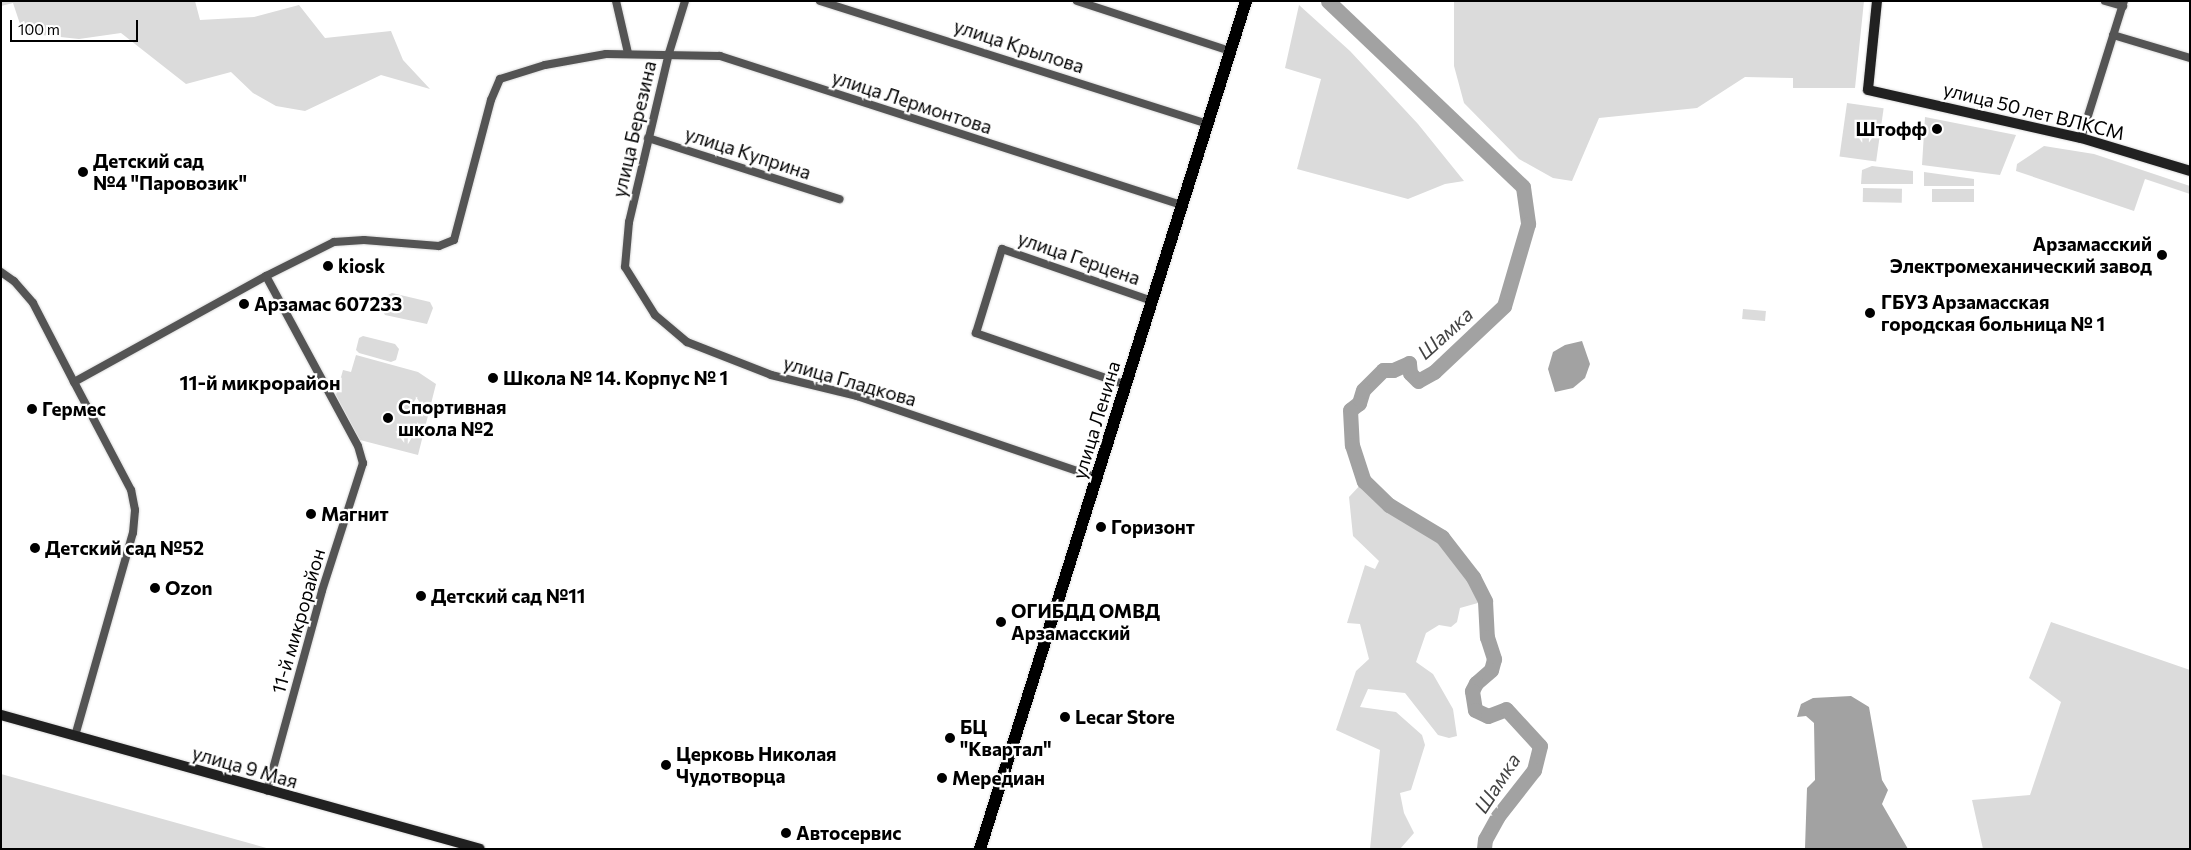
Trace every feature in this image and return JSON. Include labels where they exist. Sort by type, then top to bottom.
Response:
[{"type":"main road","name":"улица Ленина","points":[[980,849],[1098,478],[1246,1]]},
{"type":"main road","name":"улица 50 лет ВЛКСМ","points":[[1877,1],[1868,90],[2080,138],[2190,171]]},
{"type":"main road","name":"улица 9 Мая","points":[[1,716],[480,849]]},
{"type":"street","points":[[74,382],[317,249],[348,240],[424,246],[448,244],[458,232],[491,100],[500,78],[545,65],[628,53],[616,1]]},
{"type":"street","name":"улица Березина","points":[[625,268],[628,222],[669,53],[686,1]]},
{"type":"street","name":"улица Крылова","points":[[820,1],[1207,124]]},
{"type":"street","points":[[1077,1],[1230,51]]},
{"type":"street","points":[[2080,138],[2123,3],[2105,1]]},
{"type":"street","points":[[2113,35],[2190,58]]},
{"type":"street","name":"улица Лермонтова","points":[[628,53],[720,56],[1182,205]]},
{"type":"street","name":"улица Куприна","points":[[648,138],[839,199]]},
{"type":"street","name":"улица Герцена","points":[[1126,385],[976,333],[1002,250],[1152,301]]},
{"type":"street","name":"улица Гладкова","points":[[625,268],[655,315],[687,342],[771,375],[857,396],[1098,478]]},
{"type":"street","points":[[1,272],[33,302],[131,490],[134,510],[133,533],[74,736]]},
{"type":"street","name":"11-й микрорайон","points":[[266,276],[358,446],[363,463],[320,600],[268,791]]},
{"type":"shaded area","points":[[1,1],[195,1],[200,20],[254,17],[299,5],[325,38],[391,31],[403,60],[430,89],[381,75],[305,111],[276,106],[253,93],[231,72],[186,84],[121,33],[79,39],[23,33],[13,3],[1,6]]},
{"type":"shaded area","points":[[1454,1],[1864,1],[1855,88],[1793,88],[1793,78],[1745,77],[1697,108],[1599,118],[1572,181],[1553,178],[1519,159],[1464,103],[1454,66]]},
{"type":"shaded area","points":[[1299,5],[1350,51],[1418,124],[1464,181],[1445,184],[1408,199],[1297,169],[1321,79],[1285,68]]},
{"type":"shaded area","points":[[1847,103],[1884,108],[1876,162],[1839,156]]},
{"type":"shaded area","points":[[1925,117],[2016,135],[2000,175],[1922,165]]},
{"type":"shaded area","points":[[2044,146],[2094,154],[2190,186],[2190,194],[2145,179],[2134,211],[2016,171],[2017,164]]},
{"type":"shaded area","points":[[1872,166],[1913,171],[1913,184],[1861,184],[1862,170]]},
{"type":"shaded area","points":[[1924,172],[1974,179],[1974,186],[1924,186]]},
{"type":"shaded area","points":[[1863,188],[1902,189],[1902,203],[1863,202]]},
{"type":"shaded area","points":[[1932,189],[1974,189],[1974,202],[1932,202]]},
{"type":"shaded area","points":[[392,293],[430,302],[433,308],[427,324],[385,315],[382,310],[386,296]]},
{"type":"shaded area","points":[[1743,309],[1766,311],[1765,321],[1742,319]]},
{"type":"shaded area","points":[[363,336],[395,344],[399,349],[396,360],[391,362],[359,353],[356,350],[359,338]]},
{"type":"shaded area","points":[[1582,341],[1590,364],[1585,378],[1573,388],[1555,392],[1548,369],[1553,352],[1565,345]]},
{"type":"shaded area","name":"Спортивная школа №2","points":[[356,355],[418,372],[436,384],[418,455],[360,440],[336,395],[343,370],[351,372]]},
{"type":"shaded area","points":[[1364,481],[1389,505],[1442,537],[1473,577],[1485,601],[1460,608],[1457,622],[1451,627],[1439,625],[1426,633],[1416,662],[1433,674],[1453,709],[1457,736],[1449,738],[1438,735],[1405,693],[1368,689],[1360,707],[1396,712],[1422,735],[1425,745],[1411,790],[1400,793],[1404,813],[1414,833],[1400,849],[1370,849],[1380,750],[1336,730],[1356,671],[1369,659],[1360,624],[1347,623],[1365,565],[1375,569],[1379,561],[1353,536],[1349,497]]},
{"type":"shaded area","points":[[2051,622],[2190,670],[2190,849],[1983,849],[1972,800],[2030,795],[2061,702],[2029,678]]},
{"type":"shaded area","points":[[1851,696],[1869,707],[1882,780],[1888,790],[1882,804],[1908,849],[1805,848],[1807,788],[1815,780],[1814,723],[1806,716],[1797,717],[1801,704],[1813,698]]},
{"type":"shaded area","points":[[1,774],[270,849],[1,849]]},
{"type":"waterway","name":"Шамка","points":[[1328,1],[1523,187],[1528,224],[1504,306],[1434,372],[1418,381],[1410,373],[1409,363],[1393,370],[1383,370],[1363,390],[1359,403],[1350,410],[1352,445],[1364,481],[1389,505],[1442,537],[1473,577],[1485,601],[1487,637],[1494,659],[1491,670],[1476,683],[1472,691],[1475,710],[1488,716],[1506,709],[1540,746],[1534,770],[1498,816],[1485,839],[1484,849]]},
{"type":"place","name":"Штофф","points":[[1937,129]]},
{"type":"place","name":"Детский сад №4 \"Паровозик\"","points":[[83,172]]},
{"type":"place","name":"Арзамасский Электромеханический завод","points":[[2162,255]]},
{"type":"place","name":"kiosk","points":[[328,266]]},
{"type":"place","name":"Арзамас 607233","points":[[244,304]]},
{"type":"place","name":"ГБУЗ Арзамасская городская больница № 1","points":[[1870,313]]},
{"type":"place","name":"Школа № 14. Корпус № 1","points":[[493,378]]},
{"type":"place","name":"Гермес","points":[[32,409]]},
{"type":"place","name":"Спортивная школа №2","points":[[388,418]]},
{"type":"place","name":"Магнит","points":[[311,514]]},
{"type":"place","name":"Горизонт","points":[[1101,527]]},
{"type":"place","name":"Детский сад №52","points":[[35,548]]},
{"type":"place","name":"Ozon","points":[[155,588]]},
{"type":"place","name":"Детский сад №11","points":[[421,596]]},
{"type":"place","name":"ОГИБДД ОМВД Арзамасский","points":[[1001,622]]},
{"type":"place","name":"Lecar Store","points":[[1065,717]]},
{"type":"place","name":"БЦ \"Квартал\"","points":[[950,738]]},
{"type":"place","name":"Церковь Николая Чудотворца","points":[[666,765]]},
{"type":"place","name":"Мередиан","points":[[942,778]]},
{"type":"place","name":"Автосервис","points":[[786,833]]},
{"type":"district","name":"11-й микрорайон","points":[[260,382]]}]
